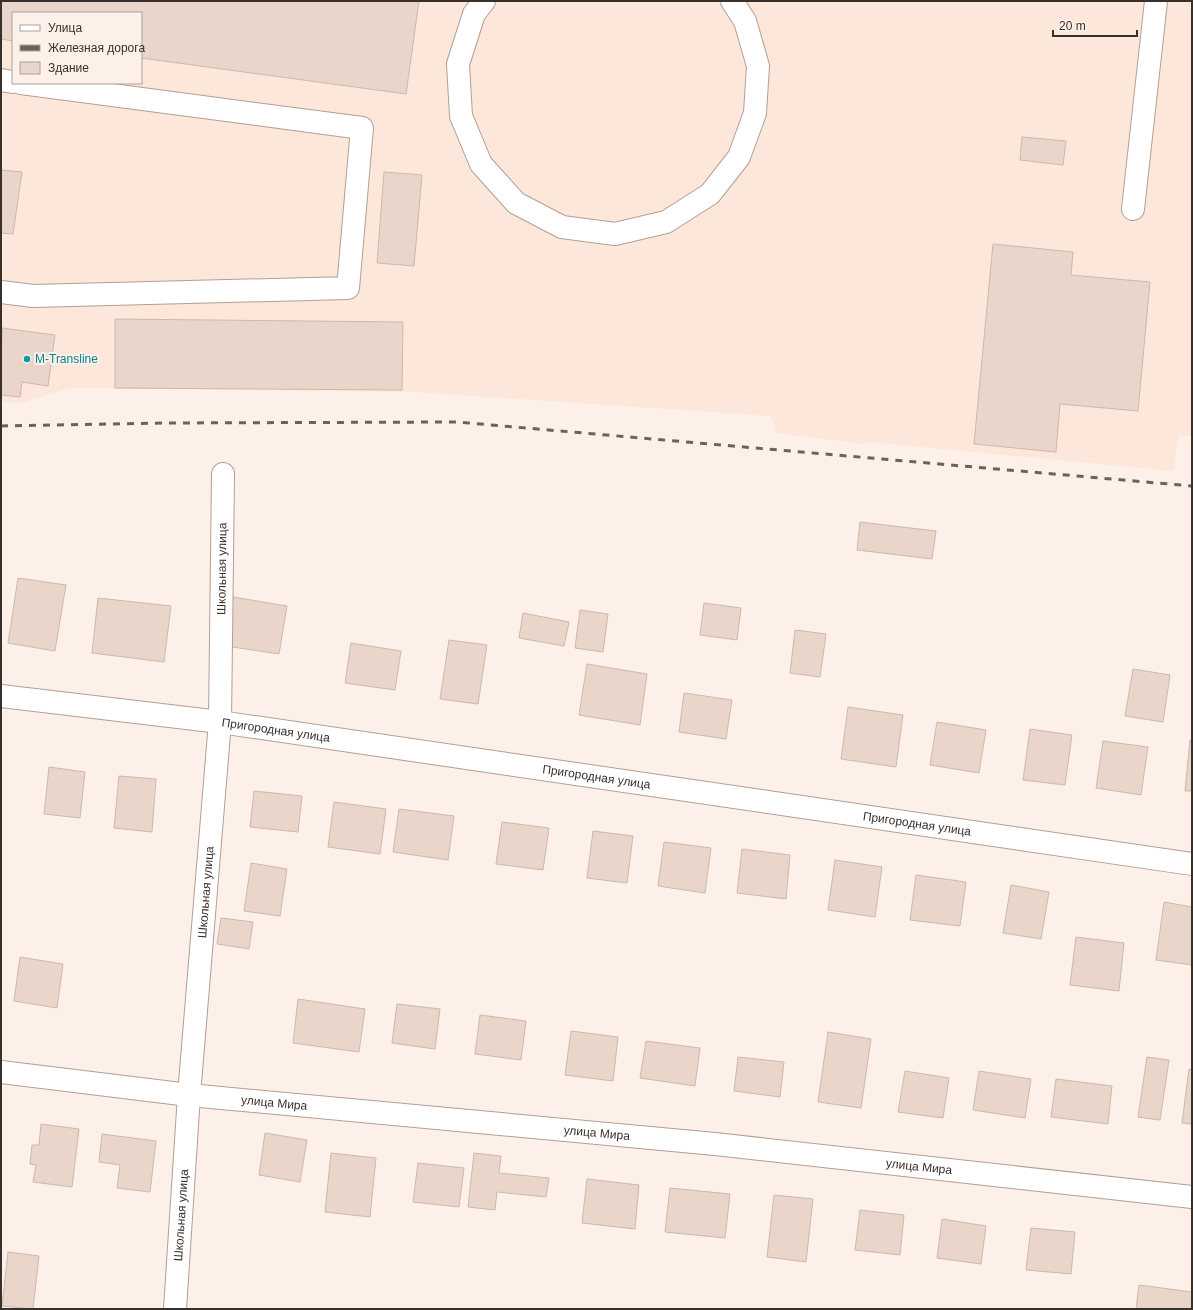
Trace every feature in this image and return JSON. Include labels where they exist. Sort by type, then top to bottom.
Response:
[{"type":"street","points":[[484,1],[474,14],[458,64],[461,116],[481,164],[516,203],[562,227],[615,234],[666,222],[710,194],[739,157],[756,113],[758,66],[745,21],[732,1]]},
{"type":"street","points":[[1134,209],[1156,1]]},
{"type":"street","points":[[1,80],[12,82]]},
{"type":"street","points":[[1,292],[33,296],[348,288],[362,128],[29,84]]},
{"type":"street","name":"Школьная улица","points":[[175,1309],[188,1095],[220,722],[223,474]]},
{"type":"street","name":"Пригородная улица","points":[[1,696],[220,722],[1192,864]]},
{"type":"street","name":"улица Мира","points":[[1,1072],[188,1095],[715,1144],[1192,1197]]},
{"type":"shaded area","points":[[1,1],[1192,1],[1192,436],[1179,435],[1173,471],[869,442],[863,444],[776,433],[771,416],[413,392],[70,388],[18,404],[1,402]]},
{"type":"building","points":[[1,1],[419,1],[406,94],[142,58],[142,12],[12,12],[12,41],[1,39]]},
{"type":"building","points":[[1022,137],[1066,141],[1063,165],[1020,160]]},
{"type":"building","points":[[1,170],[22,172],[13,234],[1,233]]},
{"type":"building","points":[[384,172],[422,175],[414,266],[377,263]]},
{"type":"building","points":[[993,244],[1073,252],[1071,275],[1150,282],[1138,411],[1060,404],[1056,452],[974,444]]},
{"type":"building","points":[[115,319],[403,322],[402,390],[115,388]]},
{"type":"building","name":"M-Transline","points":[[2,328],[55,335],[48,386],[22,382],[20,397],[1,395]]},
{"type":"building","points":[[860,522],[936,531],[932,559],[857,550]]},
{"type":"building","points":[[18,578],[66,585],[55,651],[8,643]]},
{"type":"building","points":[[233,597],[287,606],[279,654],[226,646]]},
{"type":"building","points":[[98,598],[171,606],[164,662],[92,653]]},
{"type":"building","points":[[704,603],[741,608],[737,640],[700,635]]},
{"type":"building","points":[[580,610],[608,614],[603,652],[575,648]]},
{"type":"building","points":[[523,613],[569,622],[564,646],[519,638]]},
{"type":"building","points":[[795,630],[826,634],[820,677],[790,673]]},
{"type":"building","points":[[449,640],[487,645],[478,704],[440,699]]},
{"type":"building","points":[[351,643],[401,651],[395,690],[345,683]]},
{"type":"building","points":[[587,664],[647,674],[640,725],[579,715]]},
{"type":"building","points":[[1133,669],[1170,675],[1163,722],[1125,716]]},
{"type":"building","points":[[684,693],[732,700],[726,739],[679,732]]},
{"type":"building","points":[[848,707],[903,715],[896,767],[841,759]]},
{"type":"building","points":[[937,722],[986,730],[979,773],[930,765]]},
{"type":"building","points":[[1030,729],[1072,735],[1065,785],[1023,780]]},
{"type":"building","points":[[1190,740],[1192,740],[1192,791],[1185,791]]},
{"type":"building","points":[[1103,741],[1148,747],[1141,795],[1096,788]]},
{"type":"building","points":[[49,767],[85,772],[80,818],[44,814]]},
{"type":"building","points":[[119,776],[156,779],[152,832],[114,828]]},
{"type":"building","points":[[254,791],[302,796],[298,832],[250,827]]},
{"type":"building","points":[[334,802],[386,809],[380,854],[328,847]]},
{"type":"building","points":[[399,809],[454,816],[448,860],[393,852]]},
{"type":"building","points":[[502,822],[549,828],[543,870],[496,864]]},
{"type":"building","points":[[593,831],[633,836],[627,883],[587,878]]},
{"type":"building","points":[[664,842],[711,848],[705,893],[658,886]]},
{"type":"building","points":[[742,849],[790,855],[786,899],[737,893]]},
{"type":"building","points":[[835,860],[882,867],[875,917],[828,910]]},
{"type":"building","points":[[251,863],[287,869],[280,916],[244,911]]},
{"type":"building","points":[[916,875],[966,882],[960,926],[910,920]]},
{"type":"building","points":[[1011,885],[1049,892],[1041,939],[1003,933]]},
{"type":"building","points":[[1164,902],[1192,907],[1192,965],[1156,960]]},
{"type":"building","points":[[221,918],[253,922],[249,949],[217,944]]},
{"type":"building","points":[[1076,937],[1124,943],[1119,991],[1070,985]]},
{"type":"building","points":[[20,957],[63,964],[57,1008],[14,1001]]},
{"type":"building","points":[[298,999],[365,1009],[359,1052],[293,1043]]},
{"type":"building","points":[[397,1004],[440,1009],[435,1049],[392,1043]]},
{"type":"building","points":[[480,1015],[526,1021],[521,1060],[475,1054]]},
{"type":"building","points":[[571,1031],[618,1037],[613,1081],[565,1075]]},
{"type":"building","points":[[828,1032],[871,1039],[861,1108],[818,1102]]},
{"type":"building","points":[[646,1041],[700,1048],[695,1086],[640,1078]]},
{"type":"building","points":[[738,1057],[784,1062],[780,1097],[734,1091]]},
{"type":"building","points":[[1147,1057],[1169,1060],[1160,1120],[1138,1117]]},
{"type":"building","points":[[1189,1069],[1192,1070],[1192,1124],[1182,1123]]},
{"type":"building","points":[[905,1071],[949,1078],[943,1118],[898,1112]]},
{"type":"building","points":[[979,1071],[1031,1079],[1025,1118],[973,1110]]},
{"type":"building","points":[[1056,1079],[1112,1086],[1108,1124],[1051,1117]]},
{"type":"building","points":[[41,1124],[79,1129],[72,1187],[33,1182],[36,1165],[30,1164],[32,1145],[39,1145]]},
{"type":"building","points":[[265,1133],[307,1140],[300,1182],[259,1175]]},
{"type":"building","points":[[102,1134],[156,1141],[150,1192],[117,1188],[120,1165],[99,1162]]},
{"type":"building","points":[[331,1153],[376,1158],[370,1217],[325,1212]]},
{"type":"building","points":[[474,1153],[501,1156],[499,1173],[549,1178],[546,1197],[497,1192],[495,1210],[468,1207]]},
{"type":"building","points":[[418,1163],[464,1168],[459,1207],[413,1202]]},
{"type":"building","points":[[587,1179],[639,1185],[635,1229],[582,1223]]},
{"type":"building","points":[[670,1188],[730,1194],[725,1238],[665,1232]]},
{"type":"building","points":[[774,1195],[813,1199],[806,1262],[767,1257]]},
{"type":"building","points":[[860,1210],[904,1215],[900,1255],[855,1250]]},
{"type":"building","points":[[942,1219],[986,1226],[981,1264],[937,1258]]},
{"type":"building","points":[[1031,1228],[1075,1232],[1071,1274],[1026,1270]]},
{"type":"building","points":[[8,1252],[39,1256],[33,1309],[2,1306]]},
{"type":"building","points":[[1139,1285],[1192,1292],[1192,1309],[1136,1309]]},
{"type":"railway","points":[[1,426],[162,423],[457,422],[1192,486]]},
{"type":"place","name":"M-Transline","points":[[27,359]]}]
